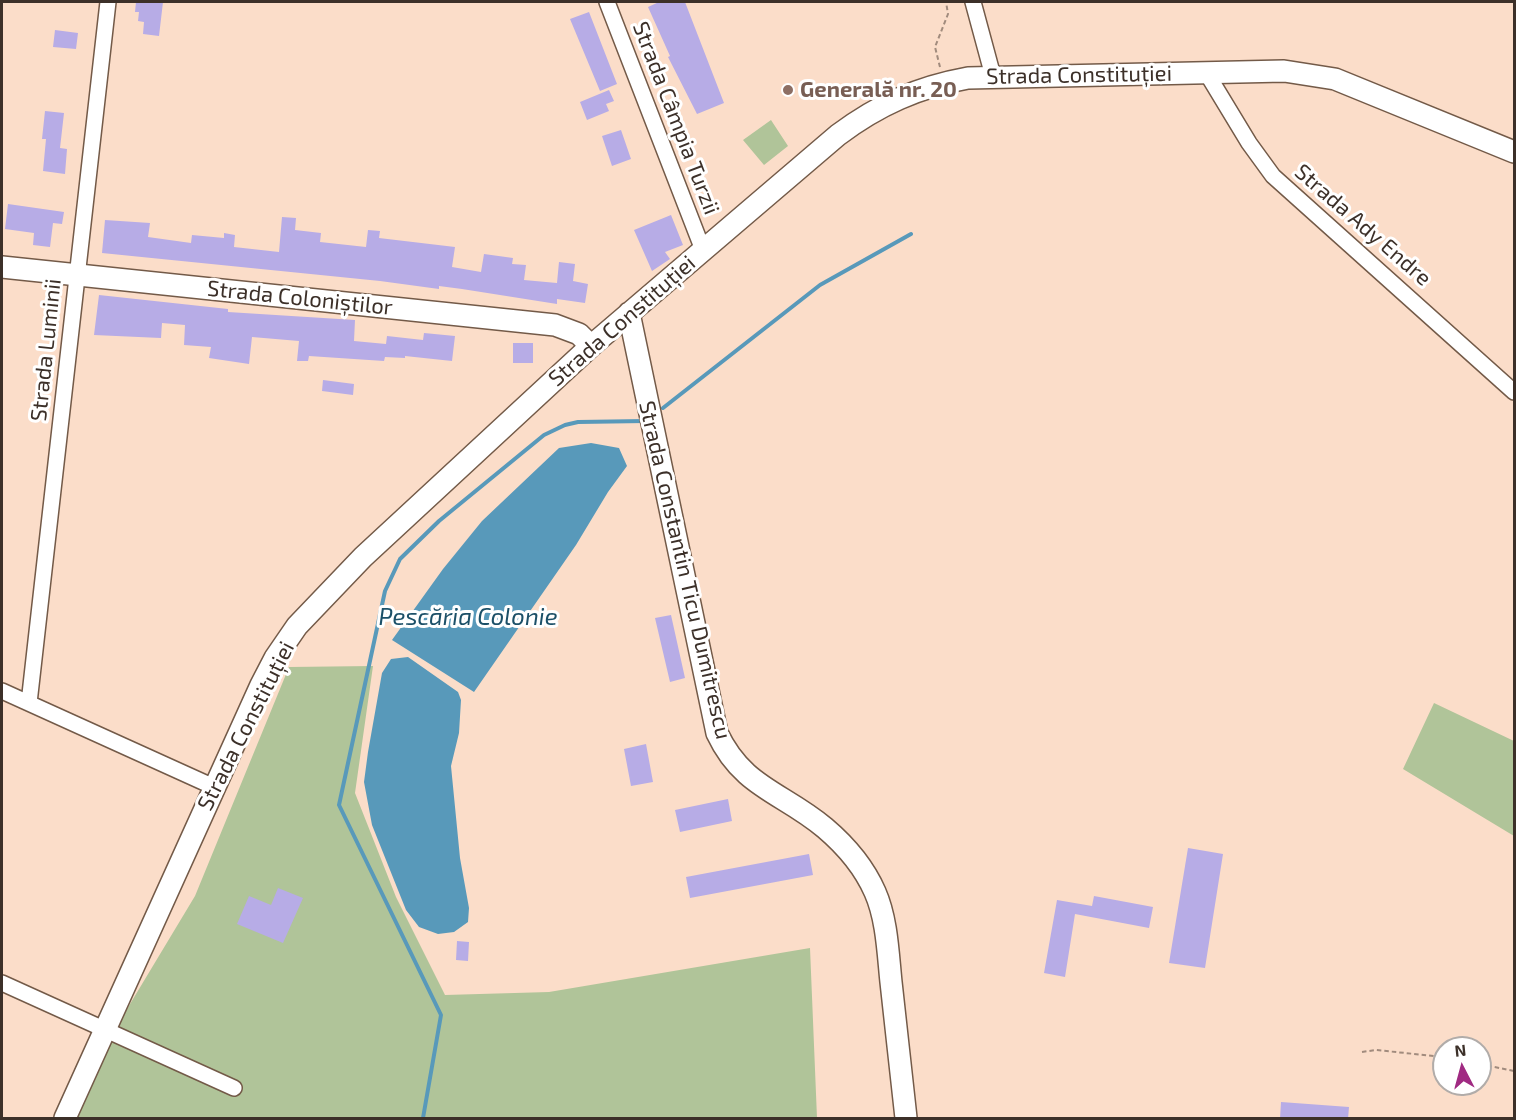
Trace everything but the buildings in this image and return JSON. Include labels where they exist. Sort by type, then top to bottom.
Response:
[{"type":"street","name":"Strada Luminii","points":[[29,703],[108,2]]},
{"type":"street","name":"Strada Câmpia Turzii","points":[[607,2],[703,250]]},
{"type":"street","points":[[973,2],[993,76]]},
{"type":"street","name":"Strada Constituției","points":[[65,1119],[261,685],[297,626],[363,557],[591,346],[838,135],[867,114],[891,100],[945,82],[993,76],[1284,71],[1309,73],[1335,79],[1515,152]]},
{"type":"street","name":"Strada Ady Endre","points":[[1206,72],[1249,143],[1273,176],[1515,392]]},
{"type":"street","name":"Strada Coloniștilor","points":[[2,267],[555,325],[579,334],[591,346]]},
{"type":"street","name":"Strada Constantin Ticu Dumitrescu","points":[[629,313],[717,733],[726,752],[749,778],[823,826],[844,846],[861,867],[876,893],[887,945],[906,1119]]},
{"type":"street","points":[[2,691],[214,787]]},
{"type":"street","points":[[2,982],[234,1088]]},
{"type":"path","points":[[945,82],[935,47],[948,14],[946,2]]},
{"type":"path","points":[[1362,1052],[1376,1050],[1432,1056]]},
{"type":"path","points":[[1492,1066],[1515,1071]]},
{"type":"green space","points":[[771,120],[788,146],[764,165],[743,140]]},
{"type":"green space","points":[[373,666],[355,793],[396,897],[445,995],[549,992],[810,948],[817,1118],[74,1118],[127,1009],[195,896],[289,667]]},
{"type":"green space","points":[[1434,703],[1514,741],[1514,836],[1403,769]]},
{"type":"water","name":"Pescăria Colonie","points":[[591,443],[619,448],[627,466],[608,492],[576,545],[474,692],[392,640],[443,569],[482,521],[559,448]]},
{"type":"water","points":[[408,657],[458,692],[461,700],[459,733],[451,766],[460,858],[469,908],[468,922],[454,932],[438,934],[419,927],[406,910],[372,825],[364,782],[382,673],[391,659]]},
{"type":"waterway","points":[[663,408],[820,285],[911,234]]},
{"type":"waterway","points":[[423,1118],[441,1015],[339,805],[385,591],[400,559],[439,521],[544,435],[565,425],[578,422],[645,421]]},
{"type":"place","name":"Generală nr. 20","points":[[788,90]]}]
